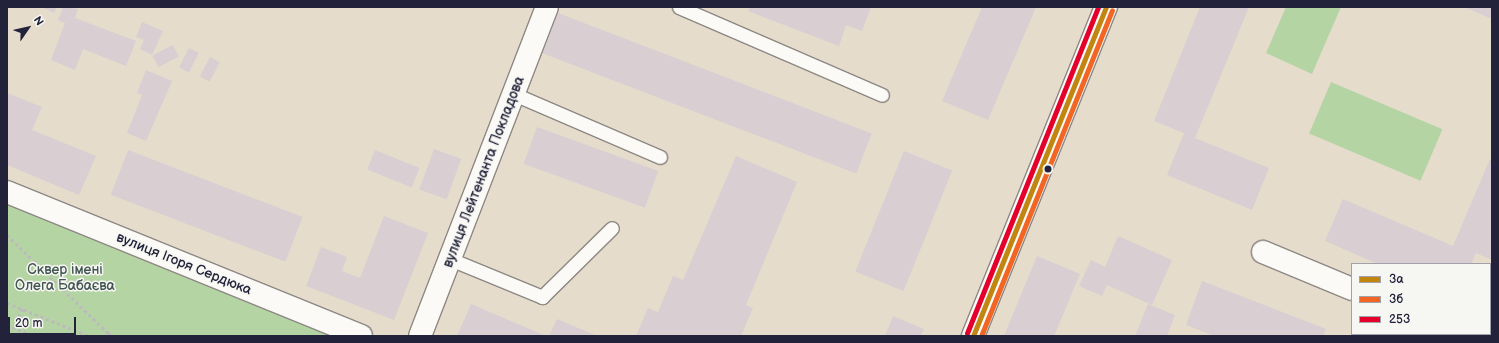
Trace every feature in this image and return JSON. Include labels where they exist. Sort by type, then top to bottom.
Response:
[{"type":"street","name":"вулиця Лейтенанта Покладова","points":[[420,336],[547,7]]},
{"type":"street","points":[[974,336],[1106,7]]},
{"type":"street","name":"вулиця Ігоря Сердюка","points":[[7,192],[361,336]]},
{"type":"street","points":[[1263,252],[1351,289]]},
{"type":"lane","points":[[679,7],[882,95]]},
{"type":"lane","points":[[514,94],[660,157]]},
{"type":"lane","points":[[450,259],[542,297],[612,228]]},
{"type":"path","points":[[7,235],[107,335],[114,336]]},
{"type":"path","points":[[7,303],[89,336]]},
{"type":"path","points":[[14,328],[22,309]]},
{"type":"path","points":[[7,325],[34,336]]},
{"type":"green space","points":[[1286,7],[1341,7],[1312,74],[1266,53]]},
{"type":"green space","points":[[1331,82],[1442,129],[1421,181],[1309,134]]},
{"type":"green space","name":"Сквер імені Олега Бабаєва","points":[[7,191],[364,336],[7,336]]},
{"type":"building","points":[[42,7],[57,7],[54,13]]},
{"type":"building","points":[[63,7],[78,9],[75,18],[136,41],[126,66],[83,49],[75,70],[51,60],[65,23],[58,20]]},
{"type":"building","points":[[750,7],[871,7],[862,31],[846,25],[839,46],[748,11]]},
{"type":"building","points":[[982,7],[1036,7],[988,120],[942,101]]},
{"type":"building","points":[[1200,7],[1249,7],[1195,138],[1269,168],[1252,210],[1167,175],[1184,133],[1154,121]]},
{"type":"building","points":[[1464,7],[1492,7],[1492,19]]},
{"type":"building","points":[[558,13],[872,133],[856,174],[543,53]]},
{"type":"building","points":[[142,22],[163,31],[152,55],[140,49],[144,40],[136,37]]},
{"type":"building","points":[[173,45],[179,57],[158,67],[153,55]]},
{"type":"building","points":[[189,48],[199,53],[189,73],[179,68]]},
{"type":"building","points":[[210,57],[220,62],[210,82],[200,77]]},
{"type":"building","points":[[146,70],[172,81],[146,141],[127,133],[142,95],[137,93]]},
{"type":"building","points":[[7,93],[42,107],[32,130],[96,156],[79,195],[7,165]]},
{"type":"building","points":[[537,127],[658,171],[645,208],[524,164]]},
{"type":"building","points":[[434,149],[461,159],[447,199],[419,189]]},
{"type":"building","points":[[128,150],[303,217],[285,262],[111,195]]},
{"type":"building","points":[[375,150],[420,168],[412,187],[367,169]]},
{"type":"building","points":[[904,151],[952,170],[904,291],[855,272]]},
{"type":"building","points":[[736,156],[797,182],[746,305],[753,308],[741,336],[636,336],[648,308],[658,312],[673,276],[683,280]]},
{"type":"building","points":[[1490,159],[1492,160],[1492,260],[1476,253],[1471,263],[1376,263],[1325,241],[1343,199],[1453,246]]},
{"type":"building","points":[[384,216],[428,233],[394,320],[306,286],[321,247],[347,257],[342,271],[360,278]]},
{"type":"building","points":[[1118,236],[1172,260],[1152,305],[1107,285],[1102,296],[1079,286],[1091,260],[1105,267]]},
{"type":"building","points":[[1037,256],[1080,274],[1054,336],[1004,336]]},
{"type":"building","points":[[1202,281],[1326,329],[1323,336],[1215,336],[1186,325]]},
{"type":"building","points":[[471,304],[546,336],[457,336]]},
{"type":"building","points":[[1148,304],[1175,315],[1167,336],[1135,336]]},
{"type":"building","points":[[893,316],[924,329],[921,336],[885,336]]},
{"type":"building","points":[[557,319],[597,336],[549,336]]},
{"type":"transit line","name":"253","points":[[967,333],[1098,7]]},
{"type":"transit line","name":"3а","points":[[973,336],[1106,7]]},
{"type":"transit line","name":"3б","points":[[981,336],[1112,10]]}]
